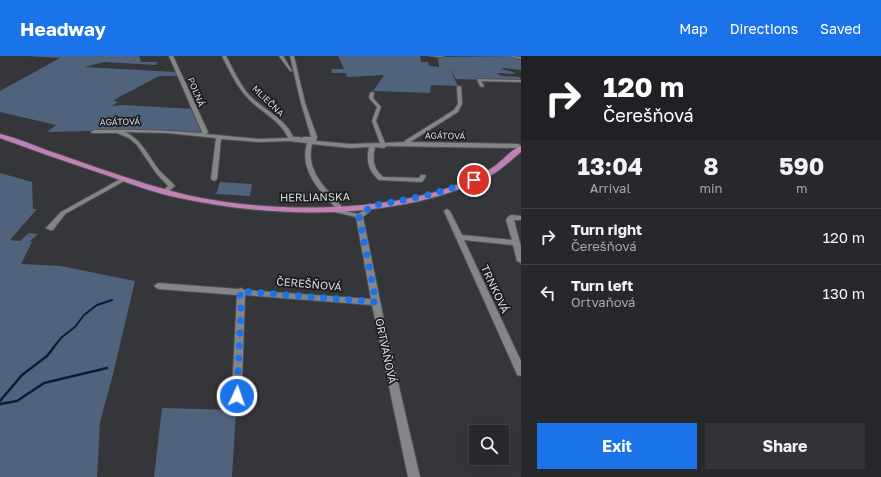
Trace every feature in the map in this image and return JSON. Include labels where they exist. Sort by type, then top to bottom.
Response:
[{"type":"main road","name":"HERLIANSKA","points":[[0,136],[124,179],[165,192],[192,198],[245,206],[331,209],[370,206],[422,197],[458,187],[501,166],[519,147]]},
{"type":"street","name":"POĽNÁ","points":[[171,56],[205,132],[203,135]]},
{"type":"street","name":"MLIEČNA","points":[[224,56],[248,96],[283,126],[291,138]]},
{"type":"street","points":[[281,56],[291,70]]},
{"type":"street","points":[[292,56],[303,103],[309,140],[307,157],[312,173],[330,198],[340,208]]},
{"type":"street","points":[[431,56],[442,56]]},
{"type":"street","points":[[482,86],[478,80],[521,81]]},
{"type":"street","points":[[406,144],[408,141],[456,111],[460,104],[459,87]]},
{"type":"street","points":[[372,93],[372,98],[379,107],[374,121],[384,146]]},
{"type":"street","name":"AGÁTOVÁ","points":[[94,132],[118,130],[157,131],[258,140],[291,138],[350,146],[384,146],[406,144],[519,147]]},
{"type":"street","points":[[118,130],[120,133],[131,137],[139,144],[158,172],[172,186],[165,192]]},
{"type":"street","points":[[214,179],[219,136]]},
{"type":"street","points":[[372,146],[370,158],[372,170],[381,178],[421,180],[423,176]]},
{"type":"street","points":[[50,228],[63,213],[124,179]]},
{"type":"street","points":[[331,209],[359,216],[370,206]]},
{"type":"street","name":"TRNKOVÁ","points":[[447,211],[521,372]]},
{"type":"street","name":"ORTVAŇOVÁ","points":[[359,216],[414,477]]},
{"type":"street","points":[[521,218],[511,217],[510,220],[521,261]]},
{"type":"street","points":[[459,237],[516,243]]},
{"type":"street","name":"ČEREŠŇOVÁ","points":[[158,286],[376,302]]},
{"type":"street","points":[[236,410],[241,312],[240,291]]},
{"type":"shaded area","points":[[26,56],[139,56],[141,62],[157,62],[156,65],[104,62],[85,67],[175,72],[177,76],[159,76],[114,100],[118,102],[112,106],[124,105],[194,109],[203,135],[131,130],[47,132],[56,125],[0,112],[0,91],[60,58]]},
{"type":"shaded area","points":[[338,56],[420,56],[421,62],[428,62],[429,66],[439,67],[438,58],[435,58],[436,57],[512,56],[521,60],[521,70],[505,68],[500,69],[513,72],[515,74],[497,73],[501,76],[520,77],[521,81],[456,79],[449,68],[458,86],[431,85],[430,93],[373,91],[384,75],[347,77],[346,73],[332,73],[331,69],[344,69]]},
{"type":"shaded area","points":[[0,173],[32,182],[33,209],[37,209],[10,240],[20,241],[29,233],[38,234],[30,241],[32,242],[21,264],[61,266],[135,281],[100,422],[97,477],[0,477]]},
{"type":"shaded area","points":[[220,182],[252,184],[250,196],[216,194]]},
{"type":"shaded area","points":[[162,408],[236,410],[232,477],[154,477]]},
{"type":"waterway","points":[[53,348],[62,337],[75,327],[84,315],[97,305],[112,300]]},
{"type":"waterway","points":[[0,401],[22,375],[47,356],[54,347]]},
{"type":"waterway","points":[[0,404],[17,401],[44,383],[107,368]]},
{"type":"route","points":[[237,396],[241,312],[240,291],[376,302],[359,216],[362,215],[370,206],[422,197],[458,187],[474,180]]}]
